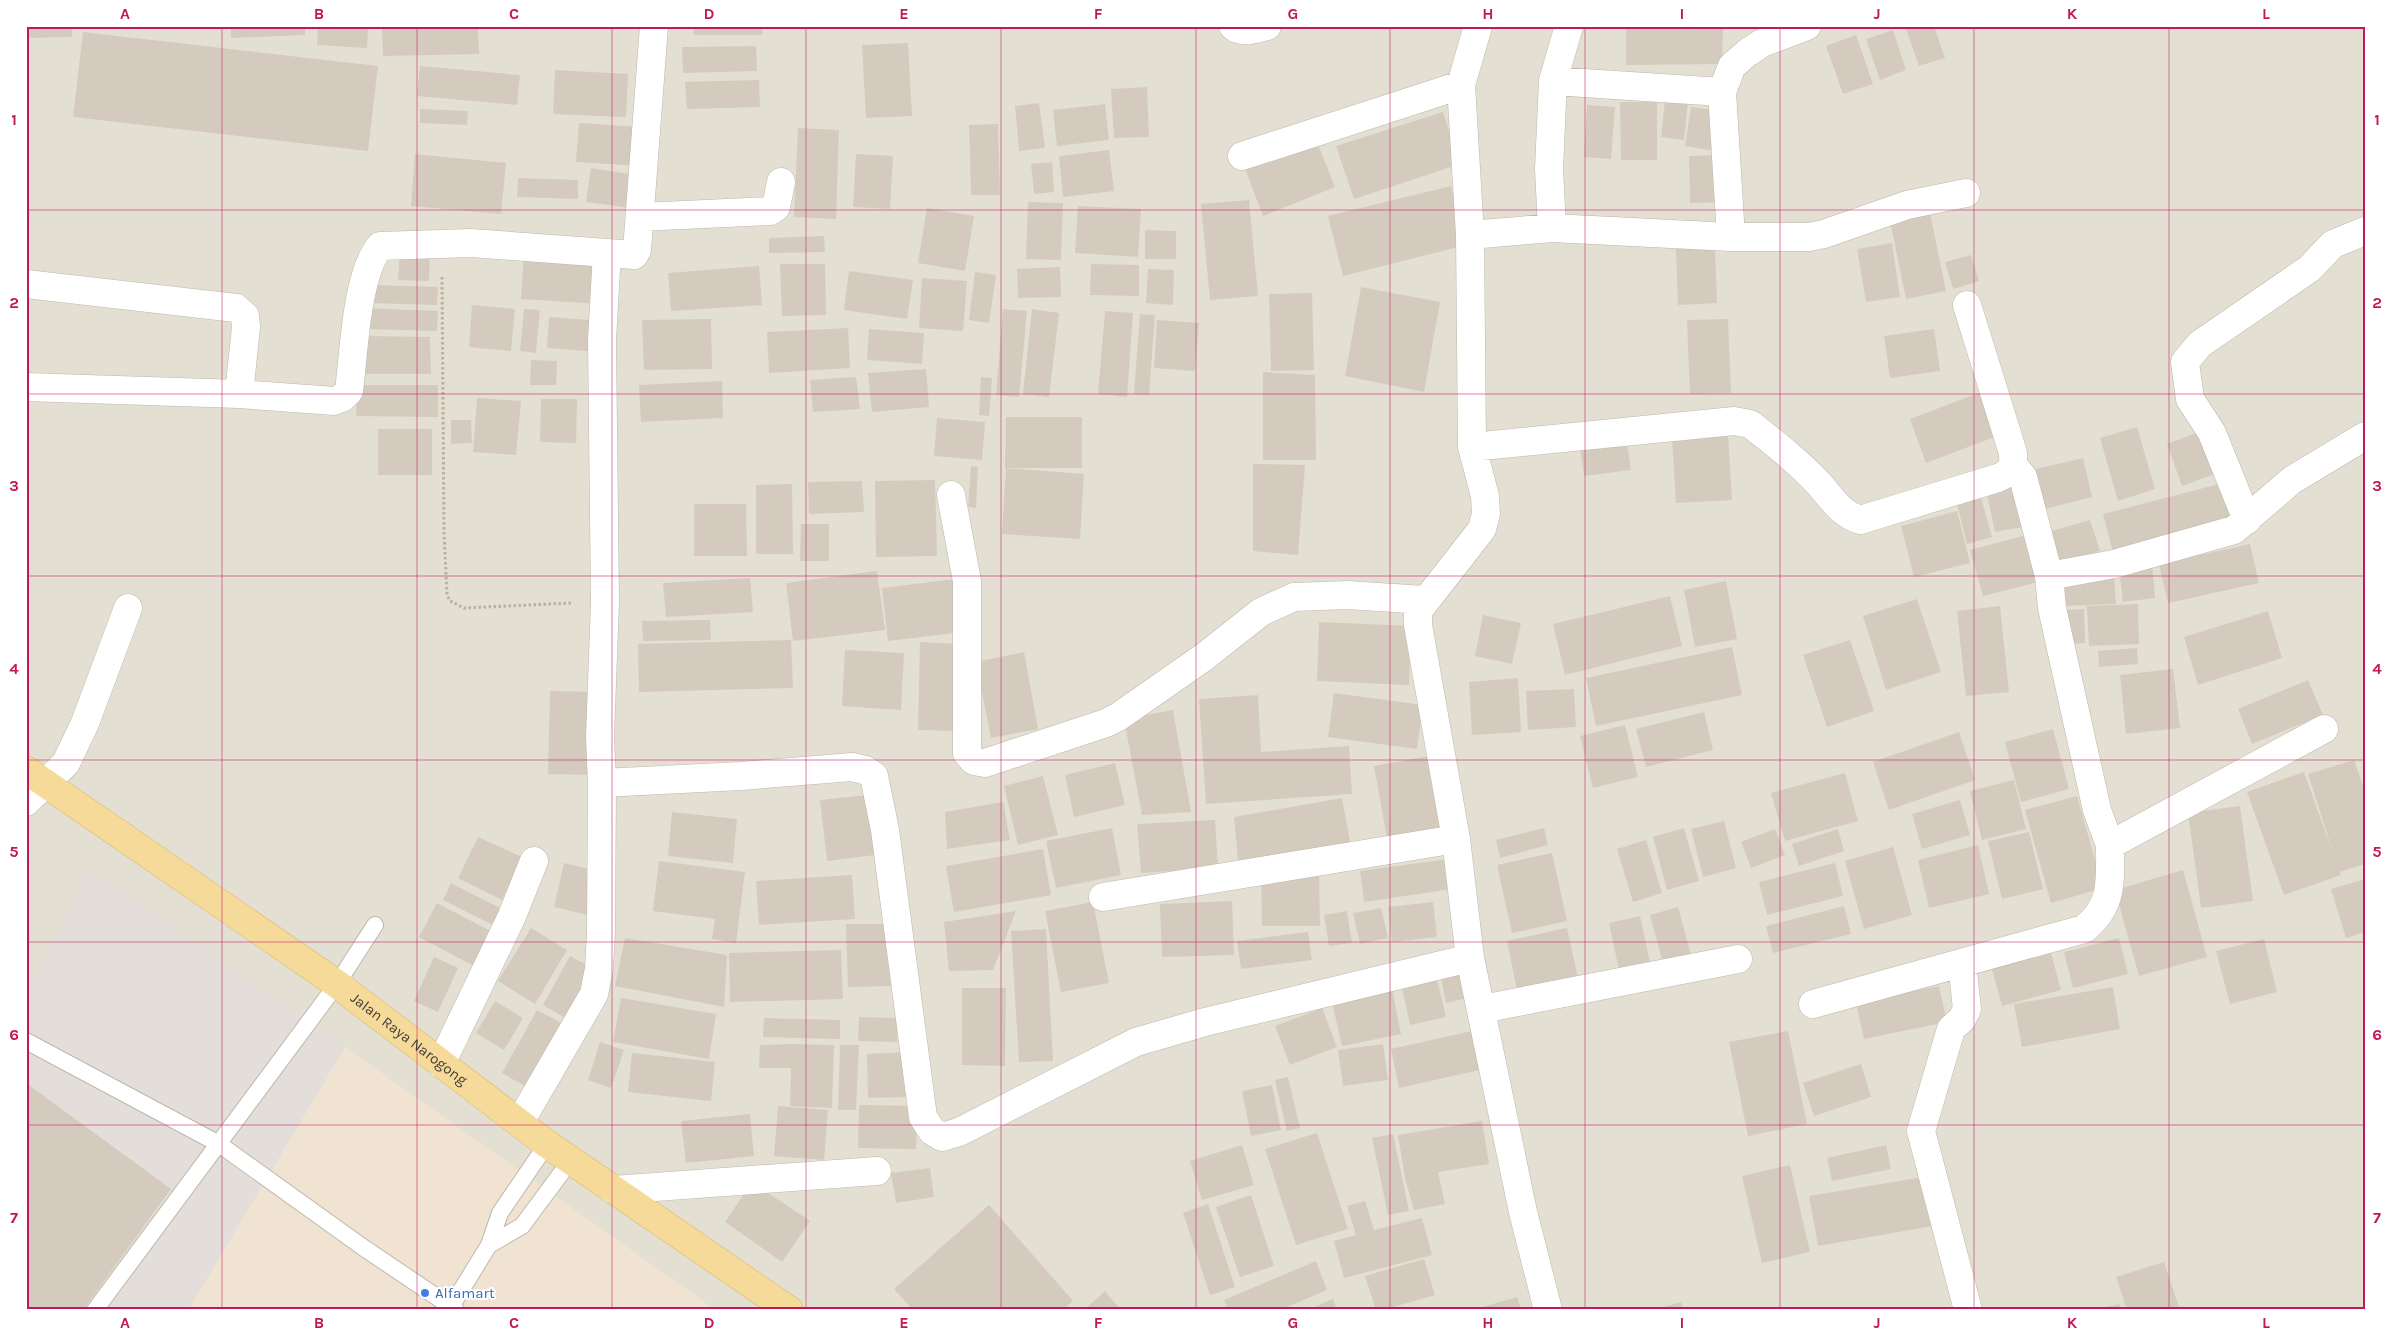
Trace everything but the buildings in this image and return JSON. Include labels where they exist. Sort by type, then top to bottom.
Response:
[{"type":"main road","name":"Jalan Raya Narogong","points":[[33,786],[337,984],[547,1144],[789,1310]]},
{"type":"street","points":[[26,387],[239,394],[334,401],[342,398],[349,390],[362,284],[375,253],[383,245],[471,243],[634,255],[636,253],[640,217],[654,26]]},
{"type":"street","points":[[1233,26],[1236,29],[1253,31],[1267,26]]},
{"type":"street","points":[[1478,26],[1461,85],[1470,235],[1472,447],[1485,496],[1486,514],[1482,529],[1418,611],[1418,626],[1456,839],[1470,958],[1523,1212],[1548,1310]]},
{"type":"street","points":[[1552,228],[1549,169],[1553,81],[1569,26]]},
{"type":"street","points":[[1731,237],[1722,92],[1732,66],[1747,53],[1762,43],[1806,26]]},
{"type":"street","points":[[1553,81],[1722,92]]},
{"type":"street","points":[[1242,156],[1461,85]]},
{"type":"street","points":[[640,217],[770,211],[776,207],[781,182]]},
{"type":"street","points":[[1470,235],[1552,228],[1731,237],[1809,237],[1824,234],[1907,205],[1966,193]]},
{"type":"street","points":[[2247,520],[2212,433],[2190,399],[2185,362],[2200,344],[2309,269],[2333,244],[2365,231]]},
{"type":"street","points":[[520,1122],[594,994],[599,969],[602,783],[600,737],[605,602],[602,340],[607,253]]},
{"type":"street","points":[[26,284],[236,308],[244,316],[246,327],[239,394]]},
{"type":"street","points":[[1813,1004],[2084,929],[2098,917],[2110,886],[2110,845],[2095,800],[2052,608],[2048,576],[2023,477],[2014,466],[2013,453],[1967,305]]},
{"type":"street","points":[[1472,447],[1734,421],[1750,424],[1820,485],[1831,501],[1846,515],[1860,520],[1998,478],[2010,472],[2014,466]]},
{"type":"street","points":[[2048,576],[2114,564],[2234,530],[2292,480],[2365,436]]},
{"type":"street","points":[[951,495],[967,581],[967,753],[974,760],[985,763],[1112,720],[1204,657],[1261,612],[1294,597],[1347,595],[1425,600]]},
{"type":"street","points":[[33,786],[66,763],[85,723],[128,608]]},
{"type":"street","points":[[2110,845],[2324,729]]},
{"type":"street","points":[[602,783],[740,776],[852,767],[865,770],[874,776],[885,830],[923,1117],[932,1131],[942,1137],[960,1132],[1136,1042],[1205,1022],[1470,958]]},
{"type":"street","points":[[1103,898],[1456,839]]},
{"type":"street","points":[[441,1064],[512,916],[534,861]]},
{"type":"street","points":[[1482,1009],[1738,959]]},
{"type":"street","points":[[1962,963],[1967,1009],[1962,1019],[1950,1029],[1921,1131],[1968,1310]]},
{"type":"street","points":[[613,1190],[877,1171]]},
{"type":"lane","points":[[95,1310],[337,984],[375,925]]},
{"type":"lane","points":[[26,1041],[218,1144],[452,1309],[489,1245],[500,1212],[547,1144]]},
{"type":"lane","points":[[489,1245],[522,1226],[572,1160]]},
{"type":"path","points":[[442,243],[444,532],[447,594],[450,601],[464,608],[605,602]]},
{"type":"shaded area","points":[[26,26],[2365,26],[2365,1310],[26,1310]]},
{"type":"shaded area","points":[[88,867],[345,1047],[188,1310],[26,1310],[26,988],[36,981]]},
{"type":"shaded area","points":[[345,1047],[716,1310],[188,1310]]},
{"type":"place","name":"Alfamart","points":[[425,1293]]}]
